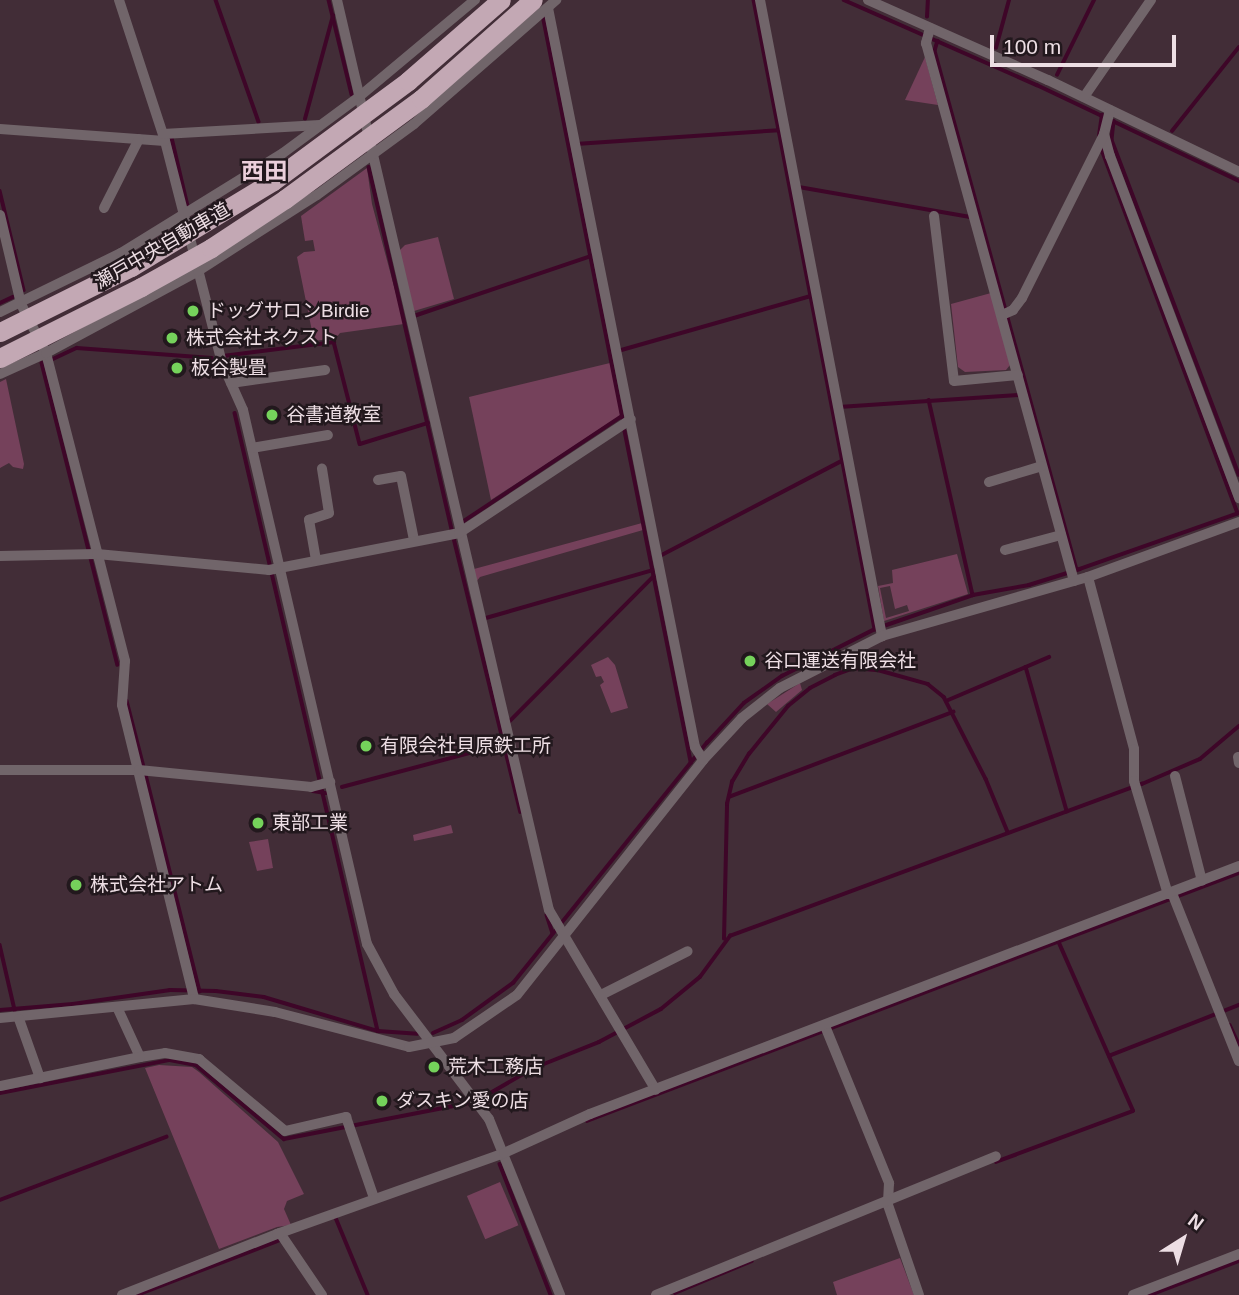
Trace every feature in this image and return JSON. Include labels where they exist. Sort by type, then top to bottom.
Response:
[{"type":"highway","name":"瀬戸中央自動車道","points":[[0,332],[131,267],[273,181],[397,89],[500,0]]},
{"type":"highway","name":"瀬戸中央自動車道","points":[[0,358],[141,287],[211,248],[285,200],[544,7]]},
{"type":"street","points":[[119,0],[164,137],[222,363],[243,410],[274,569],[367,944],[394,994],[434,1043],[489,1119],[560,1295]]},
{"type":"street","points":[[337,0],[456,530],[550,910],[656,1090]]},
{"type":"street","points":[[0,312],[121,253],[283,153],[360,96],[475,0]]},
{"type":"street","points":[[760,0],[881,629]]},
{"type":"street","points":[[868,0],[928,34],[1084,97],[1108,116],[1239,172]]},
{"type":"street","points":[[1084,97],[1151,0]]},
{"type":"street","points":[[544,7],[575,144],[700,755]]},
{"type":"street","points":[[0,374],[46,353],[198,271],[372,157],[481,68],[544,7]]},
{"type":"street","points":[[928,34],[1072,575]]},
{"type":"street","points":[[1002,315],[1013,310],[1022,298],[1104,134],[1108,116]]},
{"type":"street","points":[[0,129],[139,139],[320,125]]},
{"type":"street","points":[[1104,134],[1239,498]]},
{"type":"street","points":[[104,208],[139,139]]},
{"type":"street","points":[[0,215],[21,304],[46,353],[92,554],[125,661],[122,705],[142,772],[193,994]]},
{"type":"street","points":[[934,216],[954,381],[1018,375]]},
{"type":"street","points":[[231,383],[325,370]]},
{"type":"street","points":[[0,556],[92,554],[274,569],[414,540],[456,530],[631,419]]},
{"type":"street","points":[[252,448],[328,435]]},
{"type":"street","points":[[989,482],[1042,466]]},
{"type":"street","points":[[316,560],[309,520],[329,513],[322,470]]},
{"type":"street","points":[[378,480],[401,476],[414,540]]},
{"type":"street","points":[[0,1018],[117,1007],[193,994],[275,1012],[400,1045],[434,1043],[453,1038],[517,995],[560,929],[700,755],[780,688],[881,629],[1072,575],[1088,577],[1239,522]]},
{"type":"street","points":[[1005,550],[1061,535]]},
{"type":"street","points":[[1088,577],[1134,749],[1135,785],[1172,896],[1239,1060]]},
{"type":"street","points":[[0,770],[142,772],[311,787],[325,783]]},
{"type":"street","points":[[1175,776],[1202,881]]},
{"type":"street","points":[[122,1295],[374,1198],[504,1153],[529,1138],[826,1029],[1172,896],[1239,866]]},
{"type":"street","points":[[601,995],[688,951]]},
{"type":"street","points":[[117,1007],[140,1058]]},
{"type":"street","points":[[19,1018],[40,1078]]},
{"type":"street","points":[[826,1029],[889,1183],[888,1202],[919,1295]]},
{"type":"street","points":[[0,1086],[165,1053],[199,1059],[285,1131],[346,1117],[374,1198]]},
{"type":"street","points":[[656,1295],[996,1156]]},
{"type":"street","points":[[280,1233],[322,1295]]},
{"type":"street","points":[[1133,1295],[1239,1254]]},
{"type":"shaded area","points":[[925,57],[938,105],[905,100]]},
{"type":"shaded area","points":[[367,168],[372,204],[404,324],[340,333],[336,338],[314,341],[297,257],[304,252],[315,251],[313,240],[305,241],[301,216]]},
{"type":"shaded area","points":[[438,237],[454,299],[414,311],[399,251],[405,245]]},
{"type":"shaded area","points":[[991,293],[1010,365],[1006,370],[965,372],[958,367],[951,304]]},
{"type":"shaded area","points":[[610,363],[621,415],[491,500],[469,397]]},
{"type":"shaded area","points":[[6,379],[23,469],[13,467],[9,463],[0,468],[0,382]]},
{"type":"shaded area","points":[[642,523],[643,530],[480,577],[476,582],[474,569]]},
{"type":"shaded area","points":[[957,554],[968,594],[884,621],[878,586],[893,583],[892,570]],"holes":[[[890,586],[895,609],[907,605],[909,611],[886,618],[880,588]]]},
{"type":"shaded area","points":[[608,657],[615,665],[628,708],[611,713],[600,685],[604,682],[601,676],[596,677],[591,665]]},
{"type":"shaded area","points":[[800,683],[802,690],[776,712],[767,704]]},
{"type":"shaded area","points":[[451,825],[453,833],[414,841],[413,835]]},
{"type":"shaded area","points":[[268,839],[273,868],[257,871],[249,842]]},
{"type":"shaded area","points":[[159,1065],[192,1067],[278,1142],[304,1194],[287,1201],[284,1209],[291,1225],[277,1227],[219,1249],[145,1068]]},
{"type":"shaded area","points":[[500,1182],[518,1225],[485,1239],[467,1196]]},
{"type":"shaded area","points":[[900,1258],[914,1295],[837,1295],[833,1282]]},
{"type":"waterway","points":[[216,0],[259,122]]},
{"type":"waterway","points":[[329,0],[352,94]]},
{"type":"waterway","points":[[754,0],[875,629]]},
{"type":"waterway","points":[[844,0],[1037,85],[1239,181]]},
{"type":"waterway","points":[[927,17],[928,0]]},
{"type":"waterway","points":[[996,48],[1009,0]]},
{"type":"waterway","points":[[1057,75],[1094,0]]},
{"type":"waterway","points":[[543,15],[623,418]]},
{"type":"waterway","points":[[305,119],[333,16]]},
{"type":"waterway","points":[[938,41],[935,51],[1077,570]]},
{"type":"waterway","points":[[1172,131],[1239,47]]},
{"type":"waterway","points":[[1099,136],[1102,115]]},
{"type":"waterway","points":[[1114,121],[1112,140],[1239,475]]},
{"type":"waterway","points":[[576,144],[779,130]]},
{"type":"waterway","points":[[172,138],[188,206]]},
{"type":"waterway","points":[[1101,147],[1238,513]]},
{"type":"waterway","points":[[369,167],[452,530],[521,812]]},
{"type":"waterway","points":[[799,187],[971,217]]},
{"type":"waterway","points":[[0,191],[24,290]]},
{"type":"waterway","points":[[414,316],[591,256]]},
{"type":"waterway","points":[[618,351],[811,296]]},
{"type":"waterway","points":[[0,303],[13,297]]},
{"type":"waterway","points":[[223,356],[334,342],[360,444],[428,423]]},
{"type":"waterway","points":[[53,359],[77,348],[212,358]]},
{"type":"waterway","points":[[42,363],[118,665]]},
{"type":"waterway","points":[[839,407],[1020,395]]},
{"type":"waterway","points":[[929,400],[973,595]]},
{"type":"waterway","points":[[235,413],[378,1031]]},
{"type":"waterway","points":[[461,523],[622,416]]},
{"type":"waterway","points":[[625,431],[691,762]]},
{"type":"waterway","points":[[658,557],[842,461]]},
{"type":"waterway","points":[[433,1033],[462,1020],[513,983],[707,743],[744,703],[782,676],[875,629],[973,595],[1029,585],[1080,569],[1239,513]]},
{"type":"waterway","points":[[486,618],[653,570]]},
{"type":"waterway","points":[[509,722],[654,576]]},
{"type":"waterway","points":[[946,701],[1049,657]]},
{"type":"waterway","points":[[1026,667],[1067,811]]},
{"type":"waterway","points":[[724,939],[727,804],[732,782],[749,754],[788,706],[810,688],[835,675],[854,668],[878,670],[928,684],[944,697],[986,779],[1008,832]]},
{"type":"waterway","points":[[127,701],[144,767]]},
{"type":"waterway","points":[[729,797],[953,712]]},
{"type":"waterway","points":[[480,1099],[534,1068],[599,1042],[661,1009],[700,977],[730,936],[1142,784],[1200,759],[1239,726]]},
{"type":"waterway","points":[[342,787],[504,744]]},
{"type":"waterway","points":[[146,775],[200,991]]},
{"type":"waterway","points":[[313,791],[326,793]]},
{"type":"waterway","points":[[587,1121],[1239,873]]},
{"type":"waterway","points":[[547,915],[553,933]]},
{"type":"waterway","points":[[996,1162],[1133,1111],[1059,943]]},
{"type":"waterway","points":[[0,945],[15,1010]]},
{"type":"waterway","points":[[0,1010],[73,1004],[170,990],[216,991],[264,997],[378,1031],[417,1034]]},
{"type":"waterway","points":[[1109,1056],[1239,1005]]},
{"type":"waterway","points":[[1230,1025],[1239,1044]]},
{"type":"waterway","points":[[0,1093],[170,1060],[196,1065],[284,1139],[469,1103]]},
{"type":"waterway","points":[[0,1200],[166,1137]]},
{"type":"waterway","points":[[500,1164],[551,1295]]},
{"type":"waterway","points":[[336,1218],[368,1295]]},
{"type":"waterway","points":[[137,1295],[278,1241]]},
{"type":"waterway","points":[[675,1293],[752,1261]]},
{"type":"waterway","points":[[1150,1295],[1239,1261]]},
{"type":"place","name":"ドッグサロンBirdie","points":[[193,311]]},
{"type":"place","name":"株式会社ネクスト","points":[[172,338]]},
{"type":"place","name":"板谷製畳","points":[[177,368]]},
{"type":"place","name":"谷書道教室","points":[[272,415]]},
{"type":"place","name":"谷口運送有限会社","points":[[750,661]]},
{"type":"place","name":"有限会社貝原鉄工所","points":[[366,746]]},
{"type":"place","name":"東部工業","points":[[258,823]]},
{"type":"place","name":"株式会社アトム","points":[[76,885]]},
{"type":"place","name":"荒木工務店","points":[[434,1067]]},
{"type":"place","name":"ダスキン愛の店","points":[[382,1101]]},
{"type":"district","name":"西田","points":[[264,171]]}]
